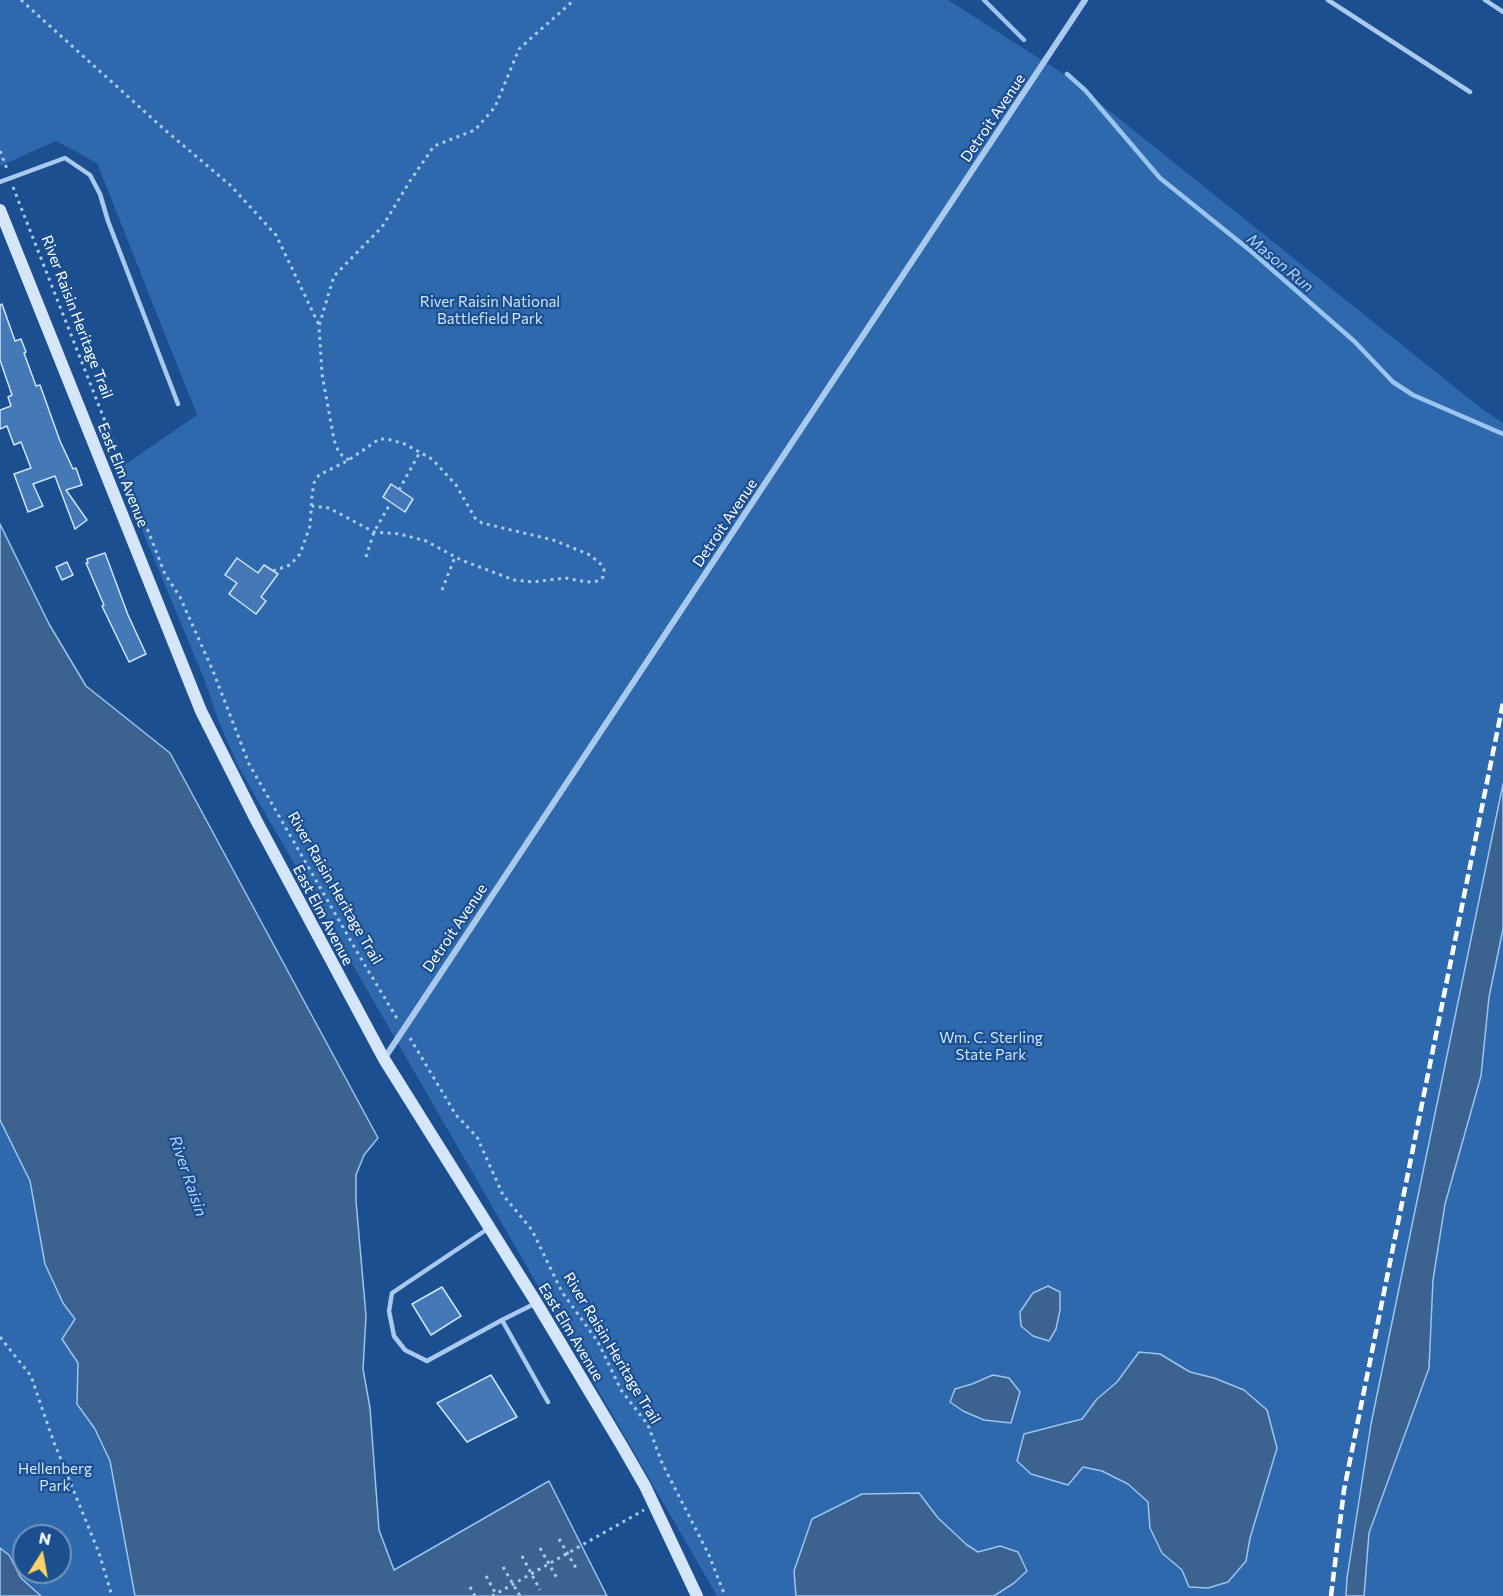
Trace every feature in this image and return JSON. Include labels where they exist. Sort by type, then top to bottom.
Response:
[{"type":"main road","name":"East Elm Avenue","points":[[0,210],[201,711],[256,820],[384,1059],[605,1416],[654,1505],[697,1596]]},
{"type":"street","name":"Detroit Avenue","points":[[384,1059],[1085,0]]},
{"type":"lane","points":[[1328,0],[1470,92]]},
{"type":"lane","points":[[1485,0],[1503,12]]},
{"type":"lane","points":[[0,182],[65,158],[90,175],[100,194],[108,221],[178,404]]},
{"type":"lane","points":[[489,1227],[392,1293],[389,1311],[394,1336],[405,1350],[427,1361],[536,1302]]},
{"type":"lane","points":[[502,1320],[548,1402]]},
{"type":"path","points":[[21,0],[165,130],[230,185],[276,235],[320,326]]},
{"type":"path","points":[[349,460],[339,453],[334,440],[322,374],[320,326],[334,276],[382,227],[434,146],[475,130],[495,107],[519,49],[574,0]]},
{"type":"path","name":"River Raisin Heritage Trail","points":[[0,151],[165,574],[180,597],[213,671],[249,764],[363,962],[456,1115],[477,1137],[503,1195],[531,1230],[562,1292],[598,1342],[621,1390],[648,1425],[662,1463],[708,1555],[725,1596]]},
{"type":"path","points":[[273,571],[290,565],[300,554],[310,526],[314,483],[319,476],[349,460],[379,439],[395,441],[432,459],[456,485],[475,518],[482,523],[553,540],[588,554],[604,569],[603,576],[597,581],[587,582],[565,578],[533,582],[514,580],[455,557],[443,549],[415,538],[374,532],[334,511],[312,506]]},
{"type":"path","points":[[399,490],[421,452]]},
{"type":"path","points":[[366,557],[374,532],[391,502]]},
{"type":"path","points":[[442,590],[455,557]]},
{"type":"path","points":[[0,1337],[31,1376],[53,1440],[99,1553],[111,1596]]},
{"type":"path","points":[[486,1576],[495,1595],[654,1505]]},
{"type":"path","points":[[559,1539],[576,1568]]},
{"type":"path","points":[[540,1548],[558,1580]]},
{"type":"path","points":[[522,1556],[540,1590]]},
{"type":"path","points":[[503,1567],[520,1596]]},
{"type":"path","points":[[470,1587],[475,1596]]},
{"type":"green space","name":"Wm. C. Sterling State Park","points":[[0,0],[948,0],[1062,73],[1482,409],[1503,423],[1503,1596],[717,1596],[239,768],[117,470],[197,415],[97,163],[56,141],[0,166]]},
{"type":"green space","name":"Hellenberg Park","points":[[0,1120],[30,1181],[45,1264],[63,1303],[75,1319],[62,1339],[78,1363],[77,1404],[95,1429],[110,1461],[135,1596],[41,1596],[28,1584],[72,1584],[72,1524],[12,1524],[12,1561],[0,1548]]},
{"type":"water","name":"River Raisin","points":[[0,524],[49,624],[86,686],[170,753],[378,1138],[364,1155],[356,1175],[356,1201],[366,1316],[363,1369],[370,1408],[379,1530],[394,1570],[549,1481],[607,1596],[135,1596],[110,1461],[95,1429],[77,1404],[78,1363],[62,1339],[75,1319],[63,1303],[45,1264],[30,1181],[0,1120]]},
{"type":"water","points":[[1503,784],[1503,929],[1489,997],[1481,1076],[1445,1204],[1433,1280],[1429,1368],[1369,1533],[1364,1596],[1346,1596],[1371,1424]]},
{"type":"water","points":[[1048,1286],[1060,1292],[1060,1310],[1056,1329],[1049,1341],[1033,1336],[1021,1326],[1020,1312],[1033,1293]]},
{"type":"water","points":[[1139,1352],[1160,1354],[1190,1372],[1214,1378],[1244,1390],[1267,1410],[1277,1448],[1250,1538],[1246,1561],[1228,1582],[1208,1588],[1189,1587],[1182,1570],[1162,1553],[1150,1528],[1148,1502],[1128,1484],[1102,1471],[1083,1467],[1068,1485],[1031,1474],[1017,1461],[1024,1434],[1082,1419],[1097,1399],[1117,1382]]},
{"type":"water","points":[[993,1375],[1009,1378],[1020,1392],[1011,1423],[984,1420],[963,1411],[950,1402],[955,1389]]},
{"type":"water","points":[[919,1493],[938,1518],[967,1545],[978,1552],[1000,1546],[1018,1552],[1027,1571],[994,1596],[796,1596],[794,1571],[812,1519],[862,1494]]},
{"type":"water","points":[[0,1548],[12,1561],[12,1584],[28,1584],[41,1596],[0,1596]]},
{"type":"building","points":[[2,304],[15,341],[21,339],[36,386],[40,385],[60,441],[73,469],[76,468],[82,485],[66,490],[87,520],[75,529],[55,476],[33,484],[43,506],[28,512],[14,474],[31,468],[21,442],[14,445],[7,426],[0,429],[0,410],[11,406],[8,397],[12,395],[0,360],[0,305]]},
{"type":"building","points":[[391,484],[413,499],[405,512],[383,497]]},
{"type":"building","points":[[105,553],[128,615],[146,654],[129,662],[102,606],[104,605],[86,563],[88,563],[87,559]]},
{"type":"building","points":[[237,558],[258,573],[264,565],[278,574],[261,597],[266,601],[256,614],[229,594],[237,583],[225,575]]},
{"type":"building","points":[[67,562],[73,575],[62,580],[56,567]]},
{"type":"building","points":[[442,1287],[461,1316],[431,1335],[412,1304]]},
{"type":"building","points":[[491,1375],[517,1417],[467,1442],[437,1403]]},
{"type":"waterway","name":"Mason Run","points":[[984,0],[1024,40]]},
{"type":"waterway","name":"Mason Run","points":[[1067,74],[1085,90],[1160,178],[1252,252],[1354,341],[1393,382],[1413,395],[1503,434]]},
{"type":"railway","points":[[1331,1596],[1344,1490],[1503,703]]},
{"type":"park label","name":"River Raisin National Battlefield Park","points":[[490,310]]}]
